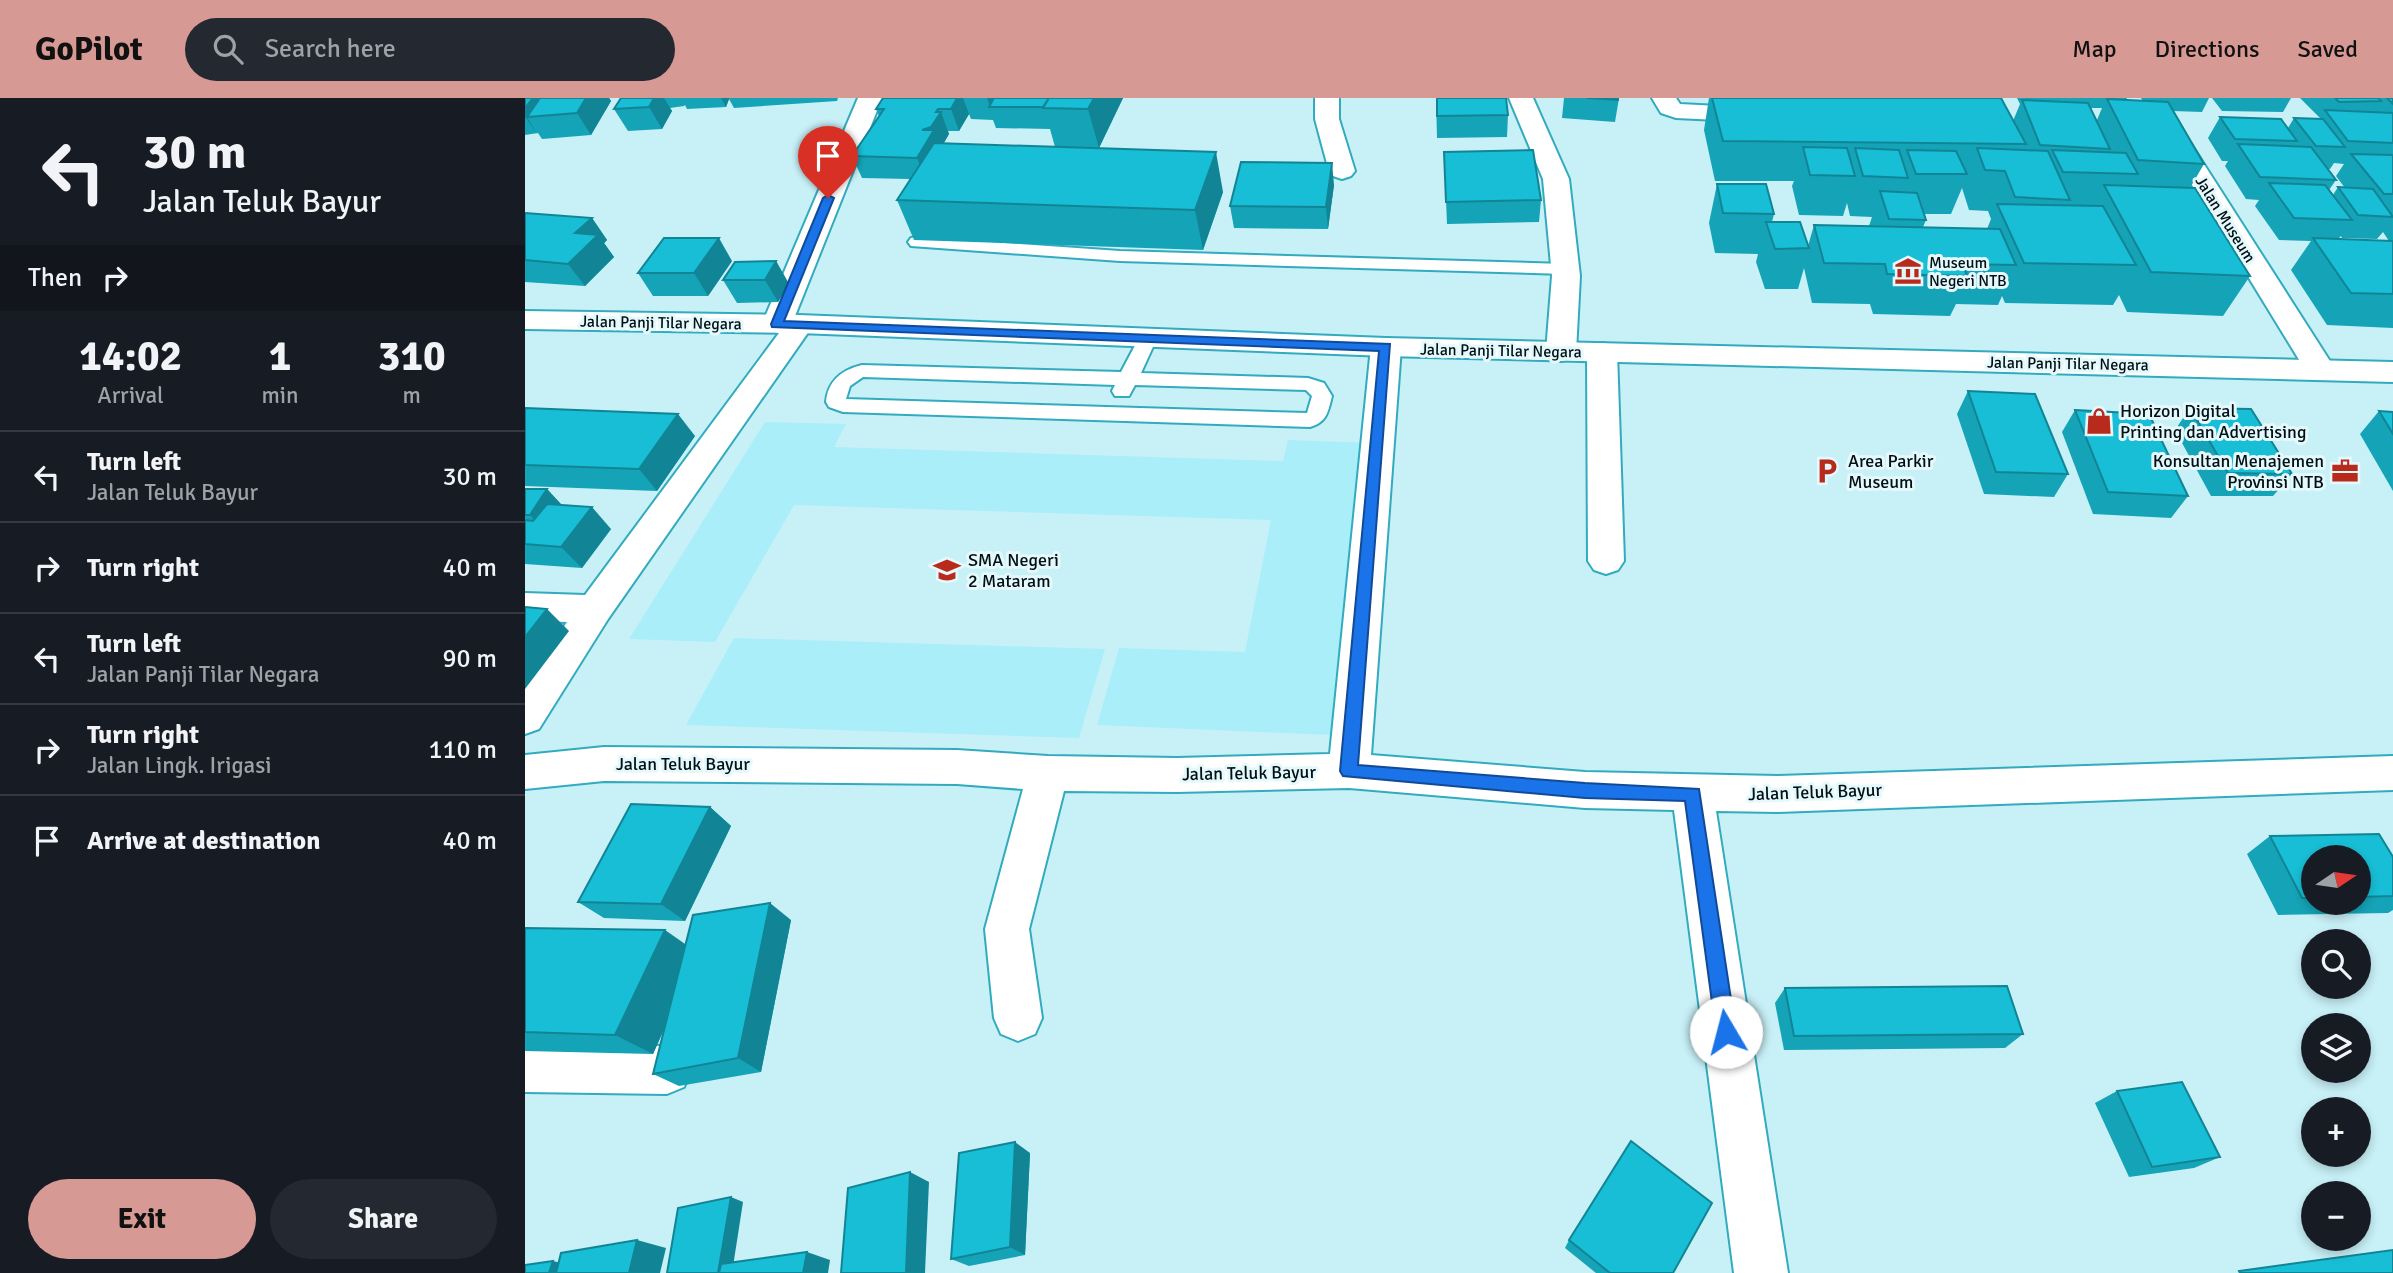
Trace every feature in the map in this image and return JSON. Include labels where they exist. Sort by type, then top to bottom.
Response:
[{"type":"street","points":[[525,718],[595,609],[772,365],[870,98]]},
{"type":"street","points":[[1327,98],[1327,119],[1342,171]]},
{"type":"street","points":[[1521,98],[1556,179],[1565,269],[1560,352]]},
{"type":"street","points":[[1670,105],[1785,116]]},
{"type":"street","name":"Jalan Museum","points":[[2137,129],[2172,137],[2179,144],[2320,369]]},
{"type":"street","name":"Jalan Panji Tilar Negara","points":[[525,320],[788,324],[1386,347],[2393,372]]},
{"type":"street","points":[[1349,771],[1386,347]]},
{"type":"street","points":[[1602,352],[1606,561]]},
{"type":"street","points":[[525,607],[595,609]]},
{"type":"street","name":"Jalan Teluk Bayur","points":[[525,772],[604,764],[957,767],[1048,773],[1177,775],[1349,771],[1585,790],[1693,794],[1778,794],[2184,778],[2393,773]]},
{"type":"street","points":[[1018,1018],[1006,929],[1048,773]]},
{"type":"street","points":[[1693,794],[1761,1273]]},
{"type":"street","points":[[525,1068],[667,1070]]},
{"type":"lane","points":[[917,243],[1120,256],[1565,269]]},
{"type":"lane","points":[[1110,413],[1148,338]]},
{"type":"lane","points":[[862,370],[1128,378],[1308,384],[1317,387],[1322,396],[1316,417],[1310,420],[843,405],[836,401],[836,394],[850,374],[862,370]]},
{"type":"shaded area","points":[[765,422],[846,424],[834,447],[1283,461],[1288,440],[1371,443],[1332,735],[1097,725],[1119,648],[1245,652],[1271,520],[794,505],[715,642],[629,639]]},
{"type":"shaded area","points":[[734,638],[1105,649],[1079,738],[686,725]]},
{"type":"building","points":[[525,98],[533,98],[525,108]]},
{"type":"building","points":[[540,98],[586,98],[577,113],[527,117]]},
{"type":"building","points":[[621,98],[654,98],[649,107],[614,109]]},
{"type":"building","points":[[883,98],[957,98],[951,109],[938,109],[936,112],[941,112],[931,127],[922,130],[934,130],[917,158],[852,156],[884,109],[876,109]]},
{"type":"building","points":[[994,98],[1049,98],[1043,107],[989,107]]},
{"type":"building","points":[[1049,98],[1094,98],[1088,109],[1043,108]]},
{"type":"building","points":[[1437,98],[1506,98],[1508,115],[1437,116]]},
{"type":"building","points":[[1587,98],[1618,98],[1618,100]]},
{"type":"building","points":[[1712,98],[2001,98],[2026,144],[1723,141]]},
{"type":"building","points":[[2335,98],[2378,98],[2381,101],[2339,102]]},
{"type":"building","points":[[2107,99],[2168,102],[2204,164],[2138,160]]},
{"type":"building","points":[[2022,100],[2088,103],[2110,149],[2040,145]]},
{"type":"building","points":[[2325,110],[2393,113],[2393,143],[2348,141]]},
{"type":"building","points":[[2220,117],[2281,119],[2297,141],[2235,139]]},
{"type":"building","points":[[2294,118],[2323,119],[2345,147],[2316,146]]},
{"type":"building","points":[[934,143],[1216,152],[1195,210],[897,200]]},
{"type":"building","points":[[2238,144],[2311,147],[2336,180],[2260,177]]},
{"type":"building","points":[[1803,147],[1847,148],[1855,176],[1810,175]]},
{"type":"building","points":[[1855,148],[1899,150],[1908,178],[1863,176]]},
{"type":"building","points":[[1977,148],[2048,151],[2070,200],[2015,197],[2005,171],[1985,170]]},
{"type":"building","points":[[1533,150],[1541,200],[1446,202],[1444,152]]},
{"type":"building","points":[[1907,150],[1956,151],[1967,174],[1916,174]]},
{"type":"building","points":[[2052,150],[2126,153],[2138,174],[2063,172]]},
{"type":"building","points":[[2351,154],[2393,155],[2393,194],[2384,194]]},
{"type":"building","points":[[1241,162],[1332,163],[1326,207],[1230,206]]},
{"type":"building","points":[[2269,183],[2325,185],[2352,220],[2294,218]]},
{"type":"building","points":[[1717,184],[1766,184],[1774,214],[1723,213]]},
{"type":"building","points":[[2104,185],[2195,188],[2250,276],[2151,272]]},
{"type":"building","points":[[2338,187],[2373,189],[2393,217],[2358,215]]},
{"type":"building","points":[[1880,191],[1917,193],[1926,220],[1889,219]]},
{"type":"building","points":[[1997,204],[2103,206],[2136,265],[2024,263]]},
{"type":"building","points":[[525,213],[592,218],[575,233],[598,235],[568,264],[525,260]]},
{"type":"building","points":[[1766,222],[1800,222],[1809,248],[1775,249]]},
{"type":"building","points":[[1814,225],[2000,229],[2016,265],[1963,264],[1967,276],[1887,274],[1885,264],[1824,263]]},
{"type":"building","points":[[664,238],[719,238],[694,273],[638,273]]},
{"type":"building","points":[[2313,238],[2393,241],[2393,294],[2351,293]]},
{"type":"building","points":[[776,261],[765,280],[723,280],[735,262]]},
{"type":"building","points":[[1968,391],[2035,394],[2068,474],[1996,472]]},
{"type":"building","points":[[525,408],[678,414],[639,469],[525,465]]},
{"type":"building","points":[[2190,408],[2251,409],[2292,474],[2228,473]]},
{"type":"building","points":[[2075,410],[2149,414],[2188,496],[2108,492]]},
{"type":"building","points":[[2379,411],[2393,412],[2393,434]]},
{"type":"building","points":[[525,489],[547,489],[530,515],[525,515]]},
{"type":"building","points":[[547,504],[592,507],[561,547],[525,544],[525,520],[533,521]]},
{"type":"building","points":[[525,607],[547,609],[525,637]]},
{"type":"building","points":[[631,804],[710,807],[661,904],[578,902]]},
{"type":"building","points":[[2379,834],[2393,857],[2393,896],[2371,897],[2371,845],[2301,845],[2301,896],[2270,836]]},
{"type":"building","points":[[770,903],[738,1058],[653,1074],[693,915]]},
{"type":"building","points":[[525,928],[665,930],[615,1035],[525,1032]]},
{"type":"building","points":[[2007,986],[2023,1034],[1794,1036],[1785,988]]},
{"type":"building","points":[[2182,1082],[2220,1157],[2152,1167],[2117,1091]]},
{"type":"building","points":[[1631,1141],[1712,1203],[1673,1273],[1610,1273],[1569,1240]]},
{"type":"building","points":[[1015,1142],[1010,1247],[951,1259],[959,1153]]},
{"type":"building","points":[[910,1172],[906,1273],[841,1273],[848,1188]]},
{"type":"building","points":[[731,1197],[718,1273],[667,1273],[678,1208]]},
{"type":"building","points":[[637,1240],[629,1273],[556,1273],[561,1253]]},
{"type":"building","points":[[2393,1250],[2393,1273],[2239,1271]]},
{"type":"building","points":[[807,1252],[803,1273],[719,1273],[721,1264]]},
{"type":"building","points":[[553,1261],[549,1273],[525,1273],[525,1265]]},
{"type":"place","name":"Museum Negeri NTB","points":[[1908,271]]},
{"type":"place","name":"Horizon Digital Printing dan Advertising","points":[[2099,421]]},
{"type":"place","name":"Area Parkir Museum","points":[[1827,471]]},
{"type":"place","name":"Konsultan Menajemen Provinsi NTB","points":[[2345,471]]},
{"type":"place","name":"SMA Negeri 2 Mataram","points":[[947,570]]},
{"type":"route","points":[[828,198],[777,324],[1386,347],[1383,357],[1349,771],[1585,790],[1693,794],[1726,1032]]}]
